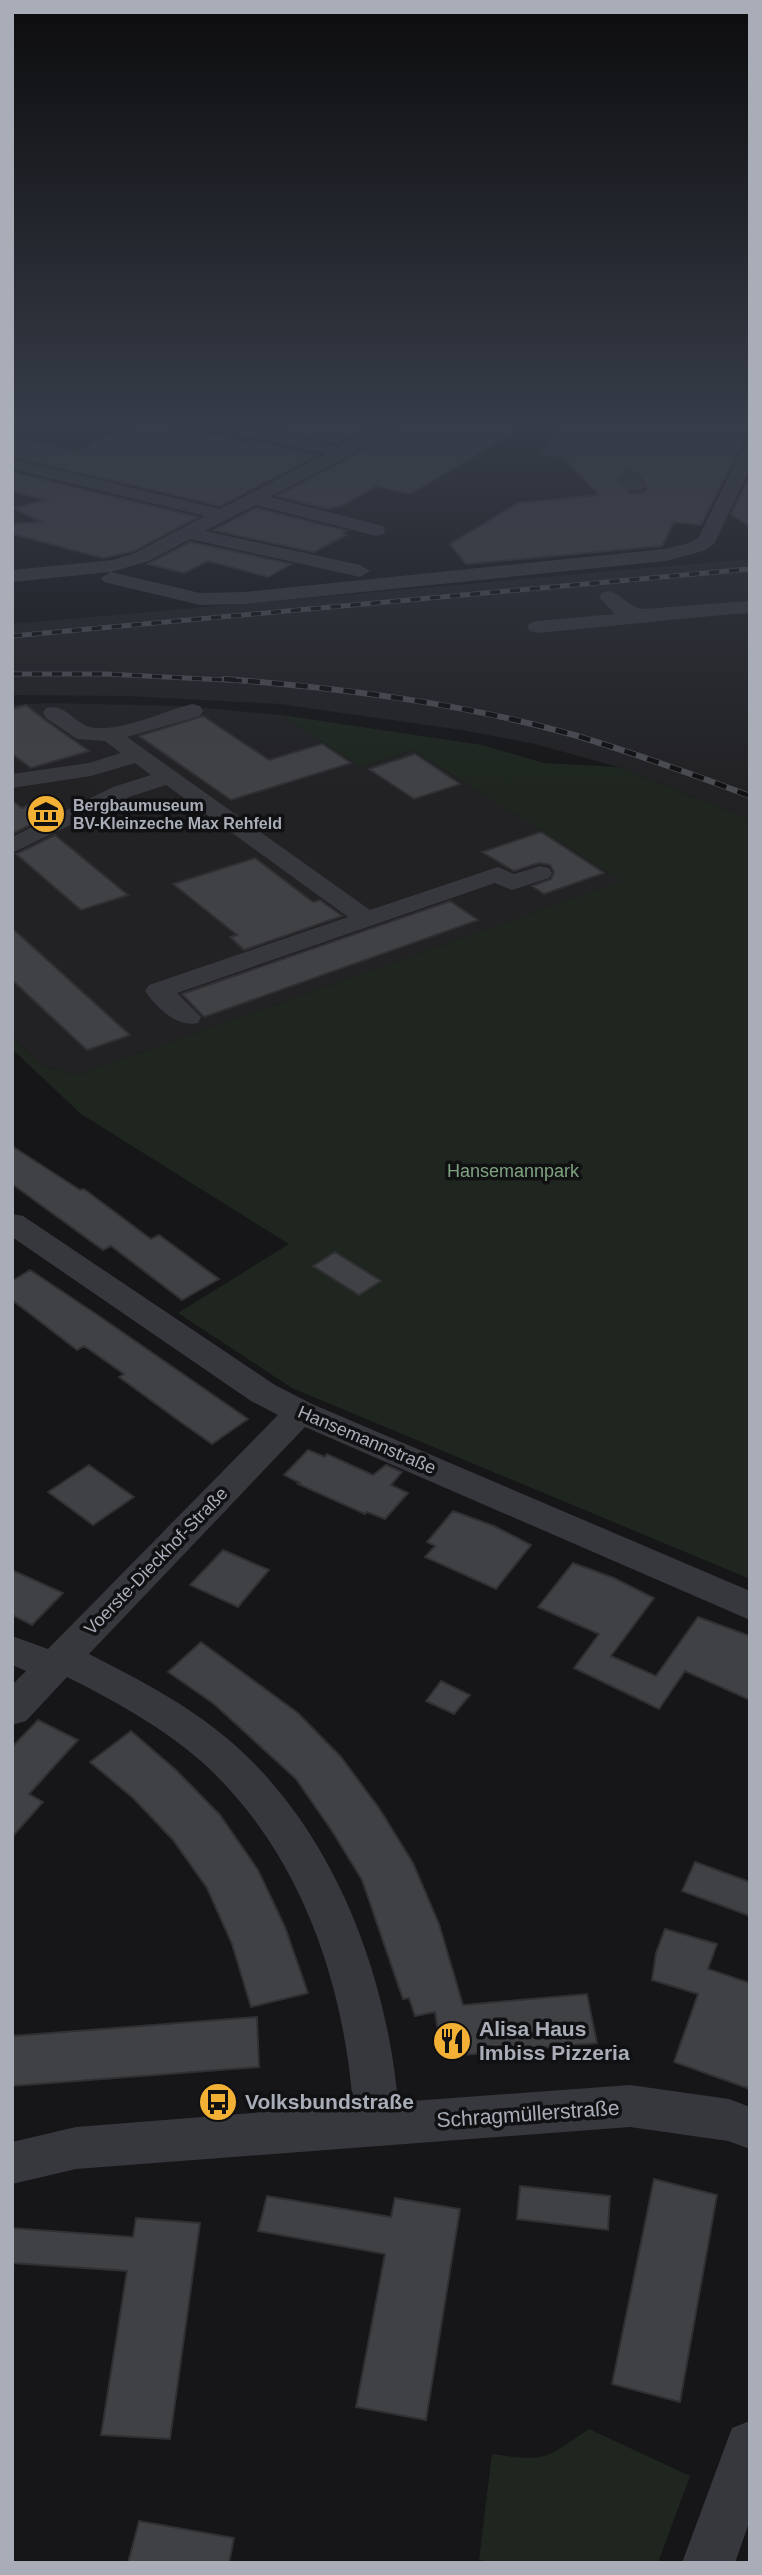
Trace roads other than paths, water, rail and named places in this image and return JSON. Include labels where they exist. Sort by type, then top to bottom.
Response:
[{"type":"street","points":[[77,590],[171,542]]},
{"type":"street","points":[[229,542],[360,571]]},
{"type":"street","points":[[12,576],[124,567],[200,599],[304,593],[684,551],[702,542]]},
{"type":"street","points":[[12,591],[49,592]]},
{"type":"street","points":[[609,597],[623,611],[643,615]]},
{"type":"street","points":[[537,627],[750,607]]},
{"type":"street","points":[[54,713],[85,734],[110,735],[192,711]]},
{"type":"street","points":[[110,735],[367,919]]},
{"type":"street","points":[[12,781],[91,769],[139,755]]},
{"type":"street","points":[[91,769],[121,792]]},
{"type":"street","points":[[12,846],[121,792],[169,777]]},
{"type":"street","points":[[188,1017],[158,991],[498,874],[512,883],[540,873]]},
{"type":"street","name":"Hansemannstraße","points":[[12,1223],[262,1393],[300,1412],[750,1606]]},
{"type":"street","name":"Voerste-Dieckhof-Straße","points":[[12,1710],[300,1412]]},
{"type":"street","points":[[12,1650],[58,1662],[177,1721],[242,1776],[297,1844],[345,1948],[367,2033],[377,2125]]},
{"type":"street","name":"Schragmüllerstraße","points":[[12,2163],[76,2148],[222,2134],[630,2106],[729,2120],[750,2128]]},
{"type":"street","points":[[708,2563],[750,2446]]},
{"type":"railway","points":[[12,636],[750,569]]},
{"type":"railway","points":[[12,674],[106,674],[246,681]]},
{"type":"railway","points":[[224,679],[357,692],[488,714],[574,735],[750,796]]},
{"type":"place","name":"Bergbaumuseum BV-Kleinzeche Max Rehfeld","points":[[46,814]]},
{"type":"place","name":"Alisa Haus Imbiss Pizzeria","points":[[452,2041]]},
{"type":"place","name":"Volksbundstraße","points":[[218,2102]]},
{"type":"park label","name":"Hansemannpark","points":[[513,1171]]}]
